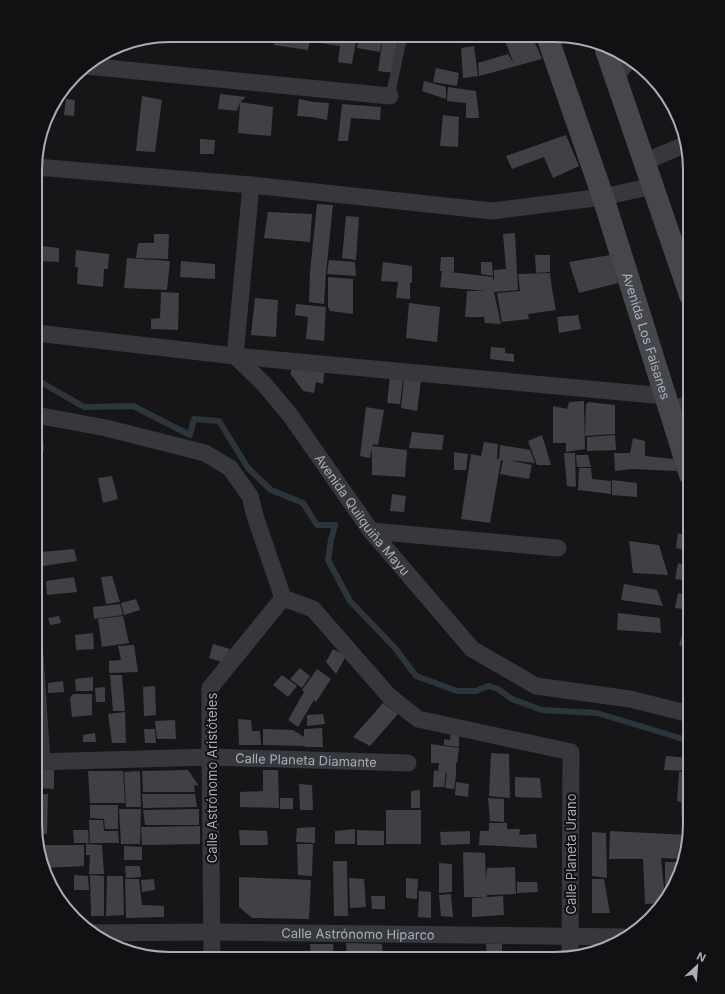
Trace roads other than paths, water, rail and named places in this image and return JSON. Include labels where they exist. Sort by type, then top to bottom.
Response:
[{"type":"street","name":"Avenida Los Faisanes","points":[[548,42],[603,196],[683,453]]},
{"type":"street","points":[[607,53],[683,274]]},
{"type":"street","points":[[615,76],[626,63]]},
{"type":"street","points":[[95,67],[390,96]]},
{"type":"street","points":[[644,162],[681,146]]},
{"type":"street","points":[[42,168],[251,185],[492,211],[603,196],[653,186]]},
{"type":"street","points":[[235,356],[251,185]]},
{"type":"street","points":[[42,334],[235,356],[683,404]]},
{"type":"street","name":"Avenida Quilquiña Mayu","points":[[235,356],[264,384],[290,415],[371,530],[472,649],[536,686],[630,699],[683,712]]},
{"type":"street","points":[[42,415],[106,428],[205,453],[230,468],[250,496],[283,598]]},
{"type":"street","points":[[371,530],[558,548]]},
{"type":"street","name":"Calle Planeta Urano","points":[[283,598],[312,609],[389,696],[418,719],[572,752],[570,951]]},
{"type":"street","name":"Calle Astrónomo Aristóteles","points":[[212,952],[210,688],[283,598]]},
{"type":"street","name":"Calle Planeta Diamante","points":[[42,762],[210,757],[408,763]]},
{"type":"street","name":"Calle Astrónomo Hiparco","points":[[103,933],[212,932],[615,937]]},
{"type":"lane","points":[[390,96],[402,42]]},
{"type":"waterway","points":[[42,383],[84,407],[133,406],[190,435],[194,419],[219,421],[248,468],[271,490],[303,503],[317,525],[335,525],[328,560],[350,601],[395,648],[416,676],[457,691],[476,691],[488,686],[498,689],[512,699],[542,710],[597,713],[683,739]]}]
